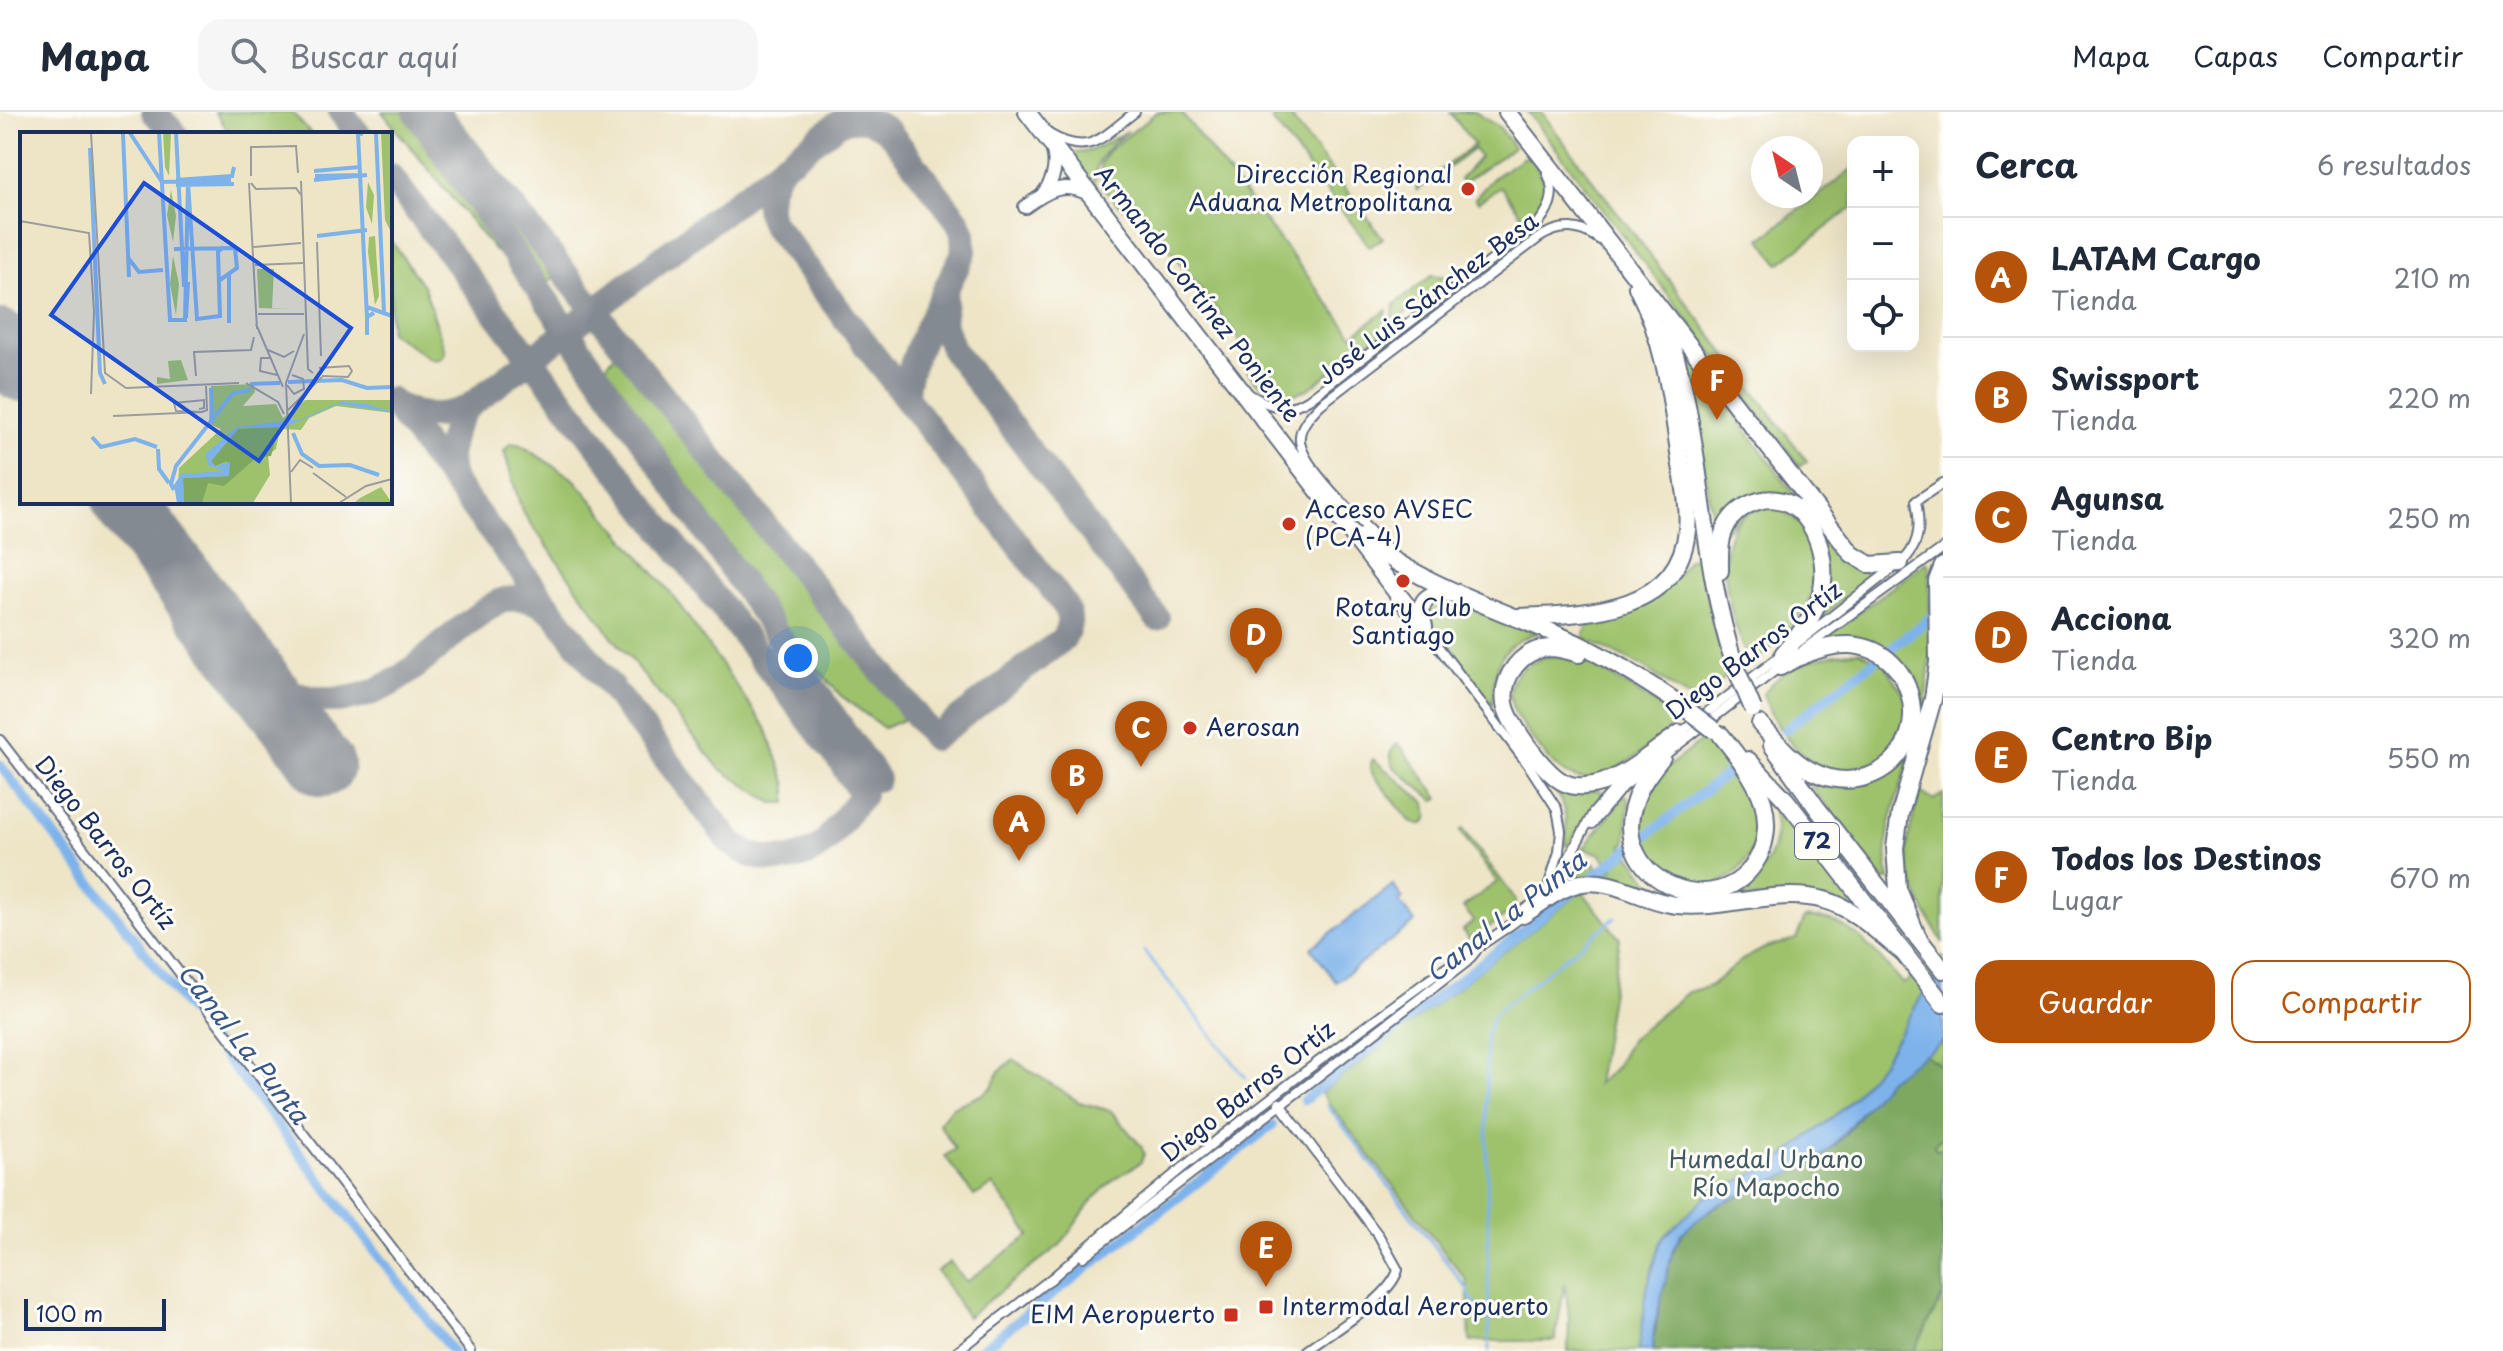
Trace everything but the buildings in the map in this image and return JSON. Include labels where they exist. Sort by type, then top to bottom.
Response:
[{"type":"highway","name":"Armando Cortínez Poniente","points":[[1027,112],[1329,505]]},
{"type":"highway","points":[[1507,112],[1852,554],[1870,565],[1900,563]]},
{"type":"highway","points":[[1516,617],[1598,611],[1636,600],[1668,574],[1684,544],[1687,510],[1664,357],[1649,314],[1617,252]]},
{"type":"highway","name":"72","points":[[1632,271],[1660,317],[1681,375],[1719,613],[1735,666],[1756,717],[1783,764],[1943,970]]},
{"type":"highway","points":[[1719,613],[1721,542],[1729,521],[1740,510],[1761,501],[1776,500],[1793,506],[1816,535],[1823,574],[1815,608],[1782,661]]},
{"type":"highway","points":[[1329,505],[1424,628]]},
{"type":"highway","name":"72","points":[[1329,505],[1368,542],[1406,566],[1578,644],[1629,671],[1717,732],[1786,800],[1943,1004]]},
{"type":"highway","points":[[1923,944],[1898,889],[1895,848],[1900,814],[1933,699],[1938,662],[1937,581],[1943,566]]},
{"type":"highway","points":[[1424,628],[1420,609],[1427,597],[1443,592],[1465,595]]},
{"type":"highway","points":[[1756,717],[1791,756],[1820,775],[1837,779],[1854,779],[1879,771],[1894,760],[1905,746],[1913,717],[1908,687],[1898,671],[1881,656],[1855,646],[1835,646],[1782,661]]},
{"type":"highway","points":[[1629,671],[1561,648],[1537,650],[1522,659],[1511,672],[1505,688],[1505,705],[1516,728],[1554,775],[1577,786],[1608,780],[1680,733]]},
{"type":"highway","points":[[1662,757],[1633,804],[1634,846],[1655,877],[1671,887],[1688,892],[1721,889],[1752,867],[1764,840],[1765,811],[1748,772],[1717,732]]},
{"type":"highway","points":[[1523,915],[1559,892],[1581,883],[1595,883],[1681,906],[1779,898],[1823,900],[1856,915],[1908,958]]},
{"type":"street","points":[[1046,136],[1065,144],[1082,146],[1095,141],[1135,112]]},
{"type":"street","name":"José Luis Sánchez Besa","points":[[1241,389],[1278,408],[1301,404],[1533,229],[1547,212],[1553,191],[1550,178],[1522,131]]},
{"type":"street","points":[[1043,194],[1055,166],[1046,136]]},
{"type":"street","points":[[1025,207],[1055,188],[1079,189],[1090,195]]},
{"type":"street","name":"José Luis Sánchez Besa","points":[[1406,566],[1344,505],[1319,474],[1301,449],[1299,438],[1302,428],[1321,404],[1548,232],[1562,227],[1582,229],[1617,252]]},
{"type":"street","name":"Diego Barros Ortíz","points":[[1573,850],[1621,789],[1900,563],[1911,552],[1916,541],[1919,521],[1916,501],[1943,483]]},
{"type":"street","name":"Diego Barros Ortíz","points":[[1050,1280],[1155,1189],[1276,1095],[1425,982],[1523,915],[1554,883],[1584,827],[1605,798],[1627,776],[1680,733],[1943,548]]},
{"type":"street","points":[[1424,628],[1553,802],[1560,820],[1560,842],[1556,868],[1541,899]]},
{"type":"street","name":"Diego Barros Ortíz","points":[[0,740],[471,1351]]},
{"type":"street","name":"Diego Barros Ortíz","points":[[957,1351],[1467,962],[1480,947]]},
{"type":"street","points":[[1276,1095],[1379,1236],[1398,1270],[1395,1279],[1375,1299],[1307,1351]]},
{"type":"green space","points":[[215,112],[292,112],[309,132],[229,132]]},
{"type":"green space","points":[[382,112],[438,112],[563,275],[539,284],[495,251]]},
{"type":"green space","points":[[1157,112],[1181,112],[1353,335],[1387,310],[1385,320],[1390,326],[1308,389],[1283,398],[1275,397],[1258,384],[1248,372],[1237,336],[1153,228],[1116,203],[1101,185],[1101,164],[1107,152]]},
{"type":"green space","points":[[1287,112],[1383,238],[1370,247],[1272,120]]},
{"type":"green space","points":[[1450,112],[1475,112],[1500,128],[1514,147],[1463,183],[1460,179],[1480,157],[1474,149],[1417,191],[1416,188],[1474,145]]},
{"type":"green space","points":[[1528,112],[1541,112],[1807,461],[1800,466]]},
{"type":"green space","points":[[1128,131],[1107,150],[1098,164],[1097,192],[1067,152],[1091,150]]},
{"type":"green space","points":[[1524,157],[1532,159],[1545,185],[1545,199],[1536,214],[1526,221],[1501,187],[1478,202],[1475,198],[1494,177]]},
{"type":"green space","points":[[1847,173],[1847,212],[1779,264],[1761,239],[1801,208],[1823,208],[1823,191]]},
{"type":"green space","points":[[392,242],[424,287],[445,350],[444,356],[438,360],[431,359],[392,333]]},
{"type":"green space","points":[[1432,275],[1446,277],[1448,281],[1395,322],[1392,319],[1395,304]]},
{"type":"green space","points":[[1682,344],[1839,554],[1855,568],[1875,574],[1810,627],[1823,538],[1767,494],[1716,538]]},
{"type":"green space","points":[[619,349],[907,718],[884,728],[840,695],[725,558],[624,418],[604,369]]},
{"type":"green space","points":[[511,443],[521,445],[575,480],[671,593],[766,728],[787,785],[787,803],[773,803],[719,768],[610,634],[522,511],[504,451]]},
{"type":"green space","points":[[1765,507],[1785,512],[1800,525],[1808,537],[1814,557],[1815,575],[1804,610],[1780,640],[1751,665],[1732,613],[1725,572],[1726,553],[1730,535],[1738,521]]},
{"type":"green space","points":[[1699,558],[1713,625],[1729,675],[1695,702],[1642,666],[1583,638],[1588,625],[1619,617],[1646,604],[1669,584],[1688,559]]},
{"type":"green space","points":[[1926,562],[1929,564],[1931,653],[1924,711],[1920,710],[1916,688],[1906,668],[1891,651],[1870,642],[1818,643]]},
{"type":"green space","points":[[1438,599],[1461,601],[1538,633],[1514,643],[1500,659],[1494,680],[1493,705],[1431,623],[1429,610]]},
{"type":"green space","points":[[1859,651],[1884,663],[1907,699],[1904,727],[1898,745],[1877,764],[1854,771],[1836,770],[1804,756],[1791,743],[1779,728],[1763,694],[1794,667],[1819,658]]},
{"type":"green space","points":[[1553,655],[1593,664],[1681,720],[1617,769],[1582,779],[1564,773],[1549,760],[1520,722],[1510,697],[1510,686],[1523,668]]},
{"type":"green space","points":[[1701,741],[1738,774],[1749,791],[1757,815],[1755,840],[1744,863],[1729,878],[1708,888],[1657,874],[1636,836],[1641,803],[1660,773]]},
{"type":"green space","points":[[1398,743],[1439,798],[1434,800],[1395,768],[1391,755]]},
{"type":"green space","points":[[1914,747],[1889,829],[1889,880],[1883,880],[1806,779],[1844,786]]},
{"type":"green space","points":[[1373,759],[1426,803],[1428,817],[1424,824],[1410,821],[1373,775],[1370,766]]},
{"type":"green space","points":[[1549,781],[1601,791],[1603,794],[1568,846],[1565,845],[1564,811]]},
{"type":"green space","points":[[1920,792],[1933,800],[1943,794],[1943,943],[1917,895],[1907,856]]},
{"type":"green space","points":[[1625,795],[1629,799],[1626,842],[1622,846],[1651,883],[1681,897],[1678,899],[1601,879],[1596,873],[1555,887],[1579,857],[1586,862],[1594,862],[1603,876],[1614,869],[1599,853],[1583,849]]},
{"type":"green space","points":[[1776,804],[1854,904],[1851,907],[1727,896],[1752,880],[1768,860],[1775,836],[1772,807]]},
{"type":"green space","points":[[1463,829],[1516,900],[1514,910],[1470,940],[1463,930],[1474,921],[1463,907],[1497,882],[1460,831]]},
{"type":"green space","name":"Humedal Urbano Río Mapocho","points":[[1582,891],[1620,939],[1597,1084],[1615,1068],[1631,1039],[1688,992],[1710,986],[1742,960],[1765,948],[1796,939],[1805,918],[1836,923],[1849,930],[1872,949],[1903,984],[1943,957],[1943,1055],[1939,1062],[1943,1079],[1943,1292],[1904,1351],[1568,1351],[1569,1319],[1565,1283],[1555,1341],[1470,1341],[1467,1281],[1321,1093]]},
{"type":"green space","points":[[1924,1054],[1943,1067],[1943,1136],[1934,1145],[1936,1150],[1943,1149],[1943,1295],[1914,1351],[1653,1351],[1666,1272],[1677,1243],[1691,1224],[1721,1204],[1819,1158],[1842,1138],[1886,1082]]},
{"type":"green space","points":[[1014,1060],[1079,1102],[1111,1111],[1141,1146],[1144,1154],[1141,1162],[1113,1180],[1093,1199],[1061,1244],[967,1317],[937,1271],[950,1262],[966,1282],[1030,1235],[993,1185],[974,1196],[945,1156],[955,1149],[939,1124],[952,1107],[992,1087],[999,1071]]},
{"type":"green space","points":[[1943,1295],[1943,1351],[1914,1351],[1917,1343]]},
{"type":"water","points":[[1393,885],[1403,899],[1399,902],[1415,922],[1336,982],[1311,948]]},
{"type":"water","points":[[1943,974],[1943,1042],[1889,1079],[1828,1152],[1799,1170],[1715,1206],[1681,1234],[1673,1249],[1654,1329],[1653,1351],[1639,1351],[1647,1288],[1665,1236],[1707,1196],[1774,1164],[1844,1108],[1883,1061],[1927,987]]},
{"type":"waterway","name":"Canal La Punta","points":[[1785,730],[1938,612]]},
{"type":"waterway","name":"Canal La Punta","points":[[0,765],[452,1351]]},
{"type":"waterway","name":"Canal La Punta","points":[[1304,1100],[1734,768]]},
{"type":"waterway","points":[[1489,1351],[1486,1035],[1495,1013],[1615,918]]},
{"type":"waterway","points":[[1144,951],[1246,1078]]},
{"type":"waterway","points":[[1327,1105],[1487,1319]]},
{"type":"waterway","name":"Canal La Punta","points":[[979,1351],[1272,1125]]},
{"type":"taxiway","points":[[154,112],[173,132]]},
{"type":"taxiway","points":[[341,112],[356,132]]},
{"type":"taxiway","points":[[392,179],[839,759],[860,777],[877,779],[416,112]]},
{"type":"taxiway","points":[[437,112],[934,738],[1063,639],[1069,626],[1068,614],[1064,604],[773,224],[768,208],[769,193],[783,165]]},
{"type":"taxiway","points":[[393,403],[411,412],[429,415],[448,414],[467,408],[840,122],[854,120],[873,122],[890,133],[958,221],[963,234],[964,252],[911,367],[907,397]]},
{"type":"taxiway","points":[[945,298],[943,324],[953,350],[1157,618]]},
{"type":"taxiway","points":[[392,403],[730,842],[741,850],[766,859],[792,859],[816,849],[832,835],[863,795],[845,769]]},
{"type":"taxiway","points":[[454,483],[449,463],[450,444],[456,425],[467,408]]},
{"type":"taxiway","points":[[242,656],[270,681],[291,692],[314,699],[353,698],[376,691],[417,666],[495,604],[509,599],[525,599],[552,612]]},
{"type":"runway","points":[[0,341],[20,367]]},
{"type":"runway","points":[[126,504],[323,765]]},
{"type":"place","name":"Dirección Regional Aduana Metropolitana","points":[[1468,189]]},
{"type":"place","name":"Todos los Destinos","points":[[1717,420]]},
{"type":"place","name":"Acceso AVSEC (PCA-4)","points":[[1289,524]]},
{"type":"place","name":"Rotary Club Santiago","points":[[1403,581]]},
{"type":"place","name":"Acciona","points":[[1256,674]]},
{"type":"place","name":"Aerosan","points":[[1190,728]]},
{"type":"place","name":"Agunsa","points":[[1141,767]]},
{"type":"place","name":"Swissport","points":[[1077,815]]},
{"type":"place","name":"LATAM Cargo","points":[[1019,861]]},
{"type":"place","name":"Centro Bip","points":[[1266,1287]]},
{"type":"place","name":"Intermodal Aeropuerto","points":[[1266,1307]]},
{"type":"place","name":"EIM Aeropuerto","points":[[1231,1315]]}]
